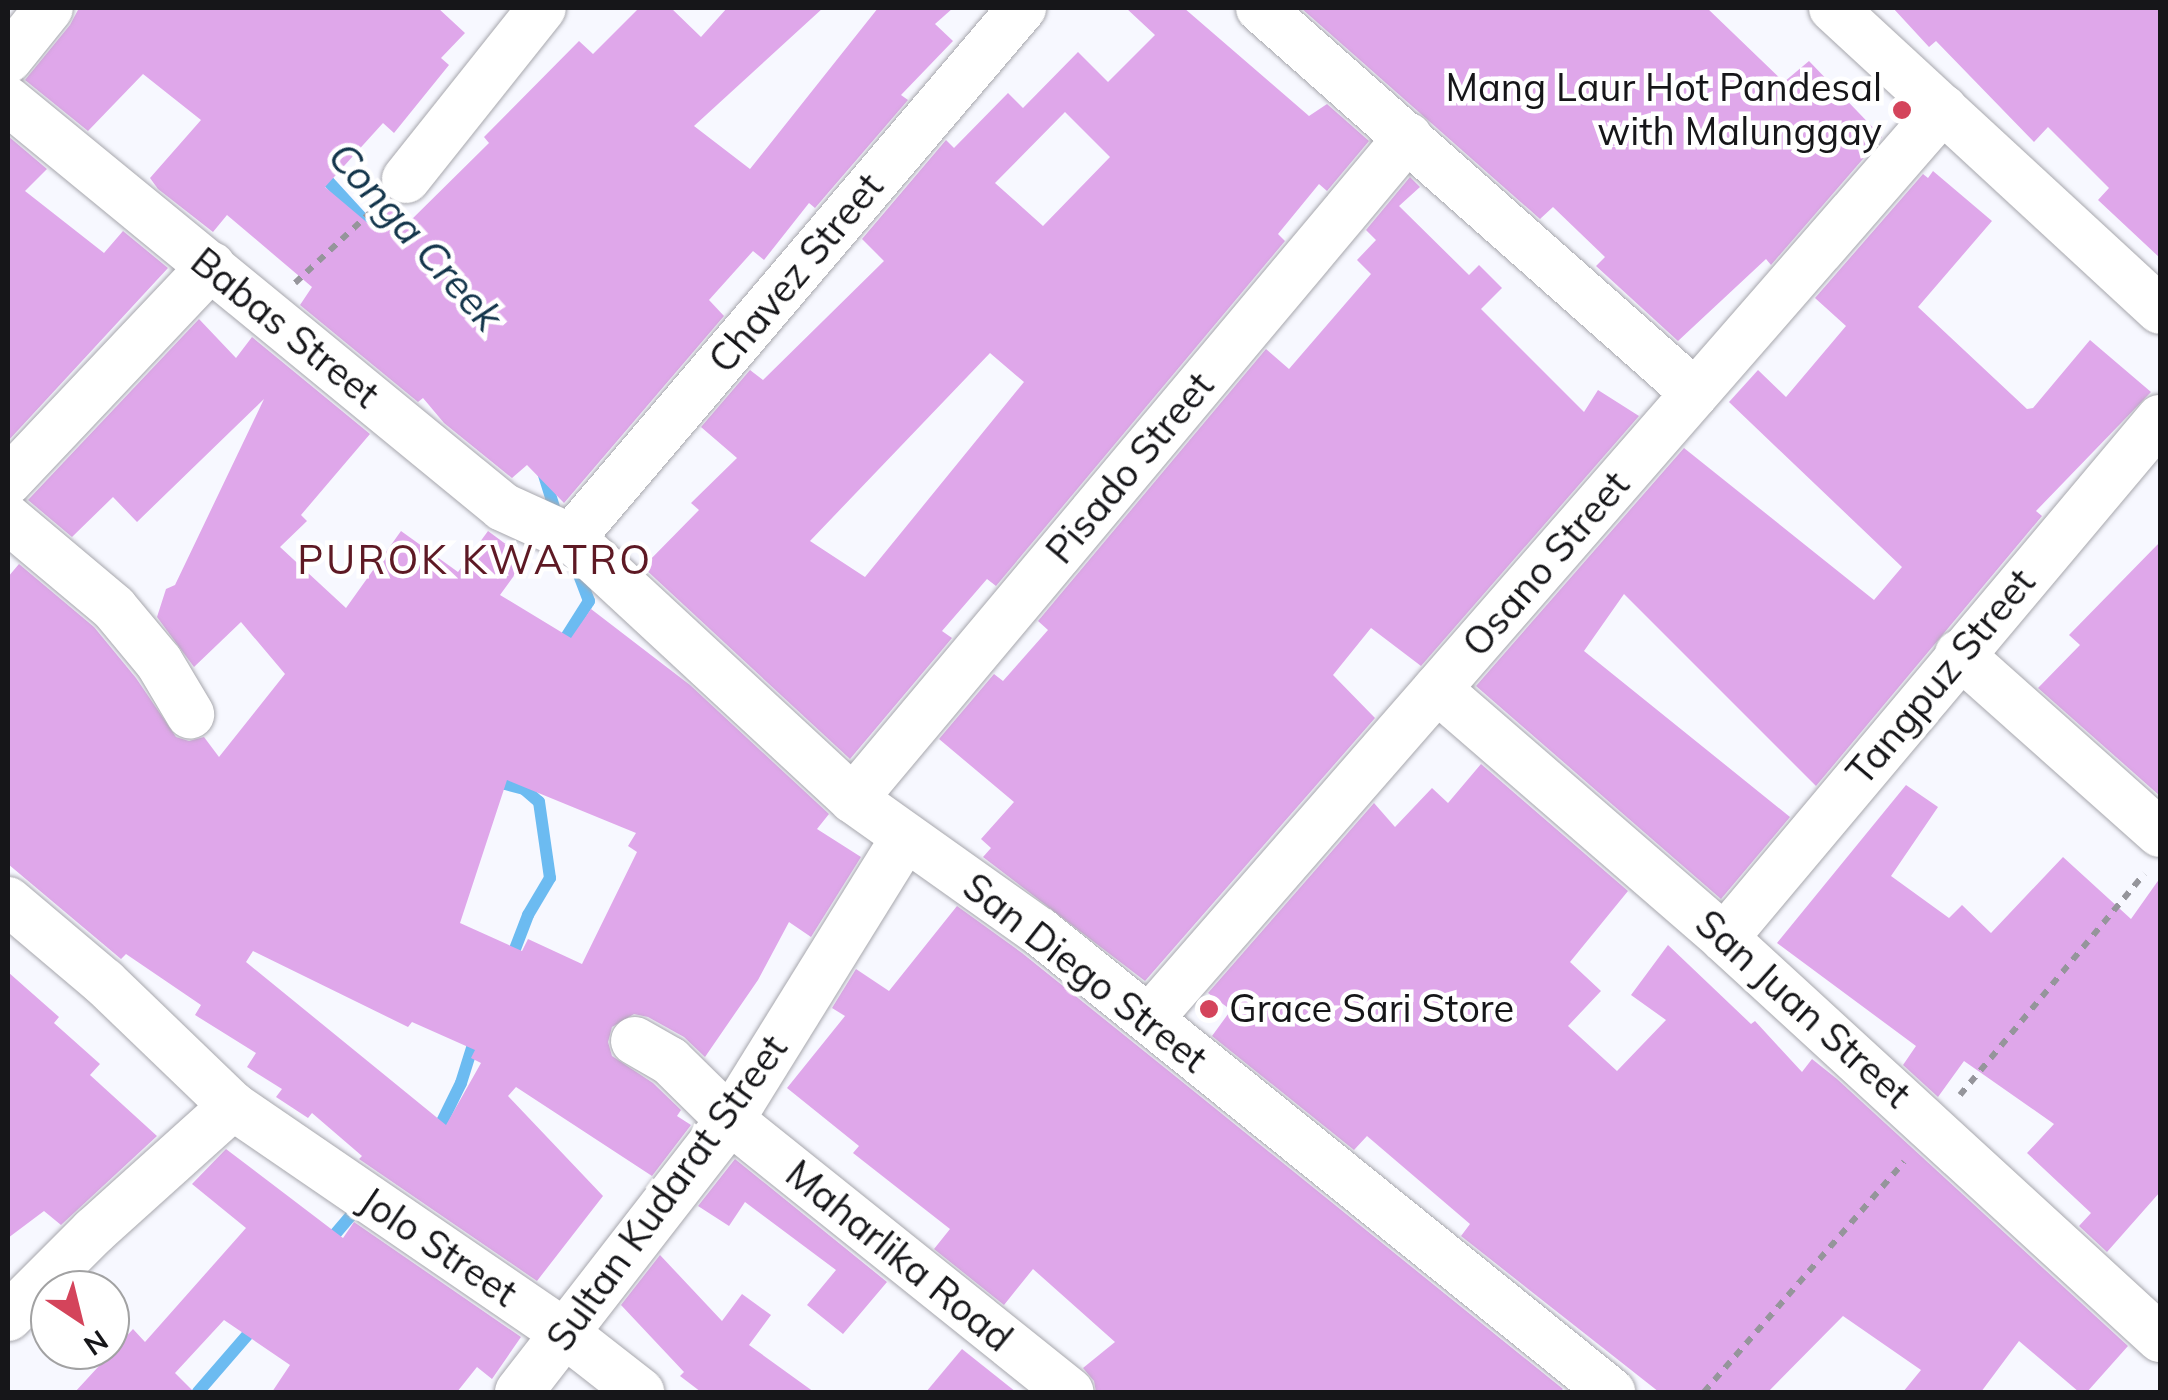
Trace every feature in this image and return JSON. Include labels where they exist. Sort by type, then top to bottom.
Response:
[{"type":"street","points":[[8,59],[49,8]]},
{"type":"street","points":[[392,192],[542,8]]},
{"type":"street","name":"Chavez Street","points":[[560,534],[1022,8]]},
{"type":"street","points":[[1260,8],[1695,393]]},
{"type":"street","points":[[1833,8],[2160,310]]},
{"type":"street","name":"Babas Street","points":[[8,101],[503,507],[560,534]]},
{"type":"street","name":"Osano Street","points":[[1149,1019],[1943,109]]},
{"type":"street","name":"Pisado Street","points":[[853,798],[1408,137]]},
{"type":"street","points":[[8,481],[211,266]]},
{"type":"street","name":"Tangpuz Street","points":[[1724,938],[1959,654],[2160,420]]},
{"type":"street","points":[[8,519],[114,608],[158,662],[190,714]]},
{"type":"street","name":"San Diego Street","points":[[560,534],[853,798],[1039,931],[1611,1392]]},
{"type":"street","points":[[1959,654],[2155,850]]},
{"type":"street","name":"San Juan Street","points":[[1437,689],[1934,1126],[2160,1338]]},
{"type":"street","name":"Sultan Kudarat Street","points":[[519,1392],[730,1120],[905,838]]},
{"type":"street","name":"Jolo Street","points":[[8,901],[104,982],[233,1106],[567,1335],[640,1392]]},
{"type":"street","name":"Maharlika Road","points":[[635,1041],[670,1061],[730,1120],[1068,1392]]},
{"type":"street","points":[[8,1317],[94,1231],[233,1106]]},
{"type":"path","points":[[265,311],[392,192]]},
{"type":"path","points":[[1704,1392],[1934,1126],[2155,850]]},
{"type":"building","points":[[79,8],[438,8],[465,33],[441,58],[449,65],[394,133],[383,123],[325,187],[370,225],[392,208],[406,225],[489,143],[484,137],[579,41],[593,54],[639,8],[671,8],[701,37],[727,8],[823,8],[694,126],[750,169],[878,8],[953,8],[935,24],[953,41],[901,95],[908,100],[815,208],[809,203],[764,260],[753,251],[709,300],[724,316],[564,503],[527,465],[512,478],[444,423],[423,398],[418,402],[300,305],[312,287],[227,215],[213,232],[158,189],[150,178],[201,120],[143,74],[88,131],[25,80]]},
{"type":"building","points":[[1126,8],[1184,8],[1309,116],[1327,104],[1369,141],[1327,191],[1319,184],[1278,234],[1285,241],[996,586],[987,579],[942,631],[952,638],[850,759],[643,567],[699,510],[691,503],[737,458],[701,427],[750,370],[763,380],[884,261],[862,239],[946,140],[954,148],[1008,93],[1023,108],[1078,52],[1108,82],[1155,35]],"holes":[[[1065,112],[1110,157],[1043,226],[995,183]],[[990,353],[1024,382],[865,577],[810,541]]]},
{"type":"building","points":[[1301,8],[1707,8],[1784,82],[1809,61],[1882,137],[1771,265],[1766,259],[1678,341],[1596,266],[1605,257],[1553,207],[1540,219]]},
{"type":"building","points":[[1893,8],[2160,8],[2160,258],[2098,200],[2109,188],[2048,127],[2034,142],[1936,41],[1929,47]]},
{"type":"building","points":[[8,136],[47,169],[25,191],[104,253],[123,231],[168,268],[8,441]]},
{"type":"building","points":[[1933,171],[1992,221],[1918,307],[2027,409],[2033,408],[2090,340],[2151,392],[2036,511],[2042,516],[1816,786],[1624,594],[1584,651],[1790,817],[1721,899],[1476,686],[1684,448],[1874,600],[1902,567],[1729,402],[1758,370],[1786,397],[1846,326],[1815,298],[1923,174],[1928,178]]},
{"type":"building","points":[[1410,177],[1420,187],[1399,206],[1469,275],[1479,265],[1502,288],[1481,309],[1584,412],[1598,390],[1639,416],[1421,666],[1371,628],[1333,675],[1375,718],[1145,981],[983,857],[991,848],[981,839],[1014,802],[939,739],[994,674],[1003,681],[1048,630],[1038,621],[1266,349],[1289,369],[1371,274],[1357,260],[1376,240],[1366,230]]},
{"type":"building","points":[[199,319],[236,358],[252,337],[370,434],[301,515],[307,521],[280,547],[346,608],[401,531],[458,572],[488,531],[526,559],[500,595],[571,638],[591,609],[690,685],[829,814],[817,829],[861,857],[811,937],[789,922],[758,980],[705,1057],[684,1037],[648,1017],[634,1014],[612,1027],[608,1042],[612,1056],[653,1083],[681,1110],[677,1116],[691,1125],[652,1176],[516,1087],[508,1096],[603,1196],[537,1281],[359,1159],[362,1156],[312,1113],[308,1118],[276,1097],[282,1089],[247,1067],[256,1053],[195,1015],[201,1005],[126,954],[121,959],[8,864],[8,577],[19,564],[94,627],[136,678],[176,737],[189,741],[204,737],[219,757],[285,674],[241,622],[194,667],[157,617],[166,589],[175,585],[264,399],[137,522],[113,497],[72,537],[28,500]],"holes":[[[507,780],[636,833],[628,846],[637,852],[582,964],[528,939],[522,951],[460,923]],[[253,951],[408,1027],[412,1022],[475,1050],[471,1058],[481,1063],[446,1125],[246,962]]]},
{"type":"building","points":[[2160,542],[2160,796],[2038,688],[2080,645],[2069,635]]},
{"type":"building","points":[[1481,764],[1628,891],[1570,962],[1601,991],[1568,1026],[1617,1071],[1666,1020],[1631,995],[1668,945],[1751,1024],[1755,1021],[1802,1072],[1812,1059],[1837,1079],[2128,1346],[2087,1392],[2079,1392],[2019,1341],[1981,1392],[1903,1392],[1921,1370],[1843,1316],[1768,1392],[1659,1392],[1461,1236],[1470,1224],[1367,1136],[1354,1150],[1212,1036],[1231,1010],[1208,993],[1374,803],[1395,827],[1432,788],[1448,803]]},
{"type":"building","points":[[1906,785],[1938,807],[1891,876],[1949,918],[1962,905],[1991,933],[2063,857],[2131,919],[2160,878],[2160,1192],[2107,1252],[2079,1226],[2091,1213],[2027,1153],[2054,1124],[1964,1061],[1938,1097],[1903,1065],[1916,1046],[1777,943]]},
{"type":"building","points":[[957,906],[1022,953],[1563,1389],[1096,1392],[1094,1381],[1083,1368],[1115,1342],[1033,1269],[1004,1305],[934,1249],[950,1229],[853,1153],[859,1146],[787,1088],[845,1016],[832,1008],[856,969],[889,991]]},
{"type":"building","points":[[8,972],[59,1017],[54,1023],[100,1064],[90,1075],[157,1136],[61,1225],[44,1211],[8,1238]]},
{"type":"building","points":[[226,1149],[343,1238],[354,1222],[521,1337],[492,1379],[477,1367],[457,1392],[272,1392],[290,1365],[224,1320],[175,1373],[194,1392],[75,1392],[95,1370],[130,1370],[130,1332],[133,1329],[145,1342],[246,1228],[192,1184]]},
{"type":"building","points":[[735,1159],[887,1282],[843,1334],[807,1305],[836,1270],[745,1202],[729,1226],[698,1206]]},
{"type":"building","points":[[660,1255],[722,1321],[742,1294],[771,1315],[749,1345],[814,1392],[701,1392],[680,1376],[684,1372],[621,1305]]},
{"type":"building","points":[[962,1349],[1016,1392],[926,1392]]},
{"type":"waterway","name":"Conga Creek","points":[[318,170],[372,229]]},
{"type":"waterway","name":"Conga Creek","points":[[543,472],[558,520]]},
{"type":"waterway","name":"Conga Creek","points":[[558,650],[589,601],[576,567]]},
{"type":"waterway","name":"Conga Creek","points":[[510,962],[528,915],[550,878],[539,802],[524,789],[505,784],[512,771]]},
{"type":"waterway","name":"Conga Creek","points":[[435,1136],[461,1083],[476,1035]]},
{"type":"waterway","name":"Conga Creek","points":[[325,1246],[359,1206]]},
{"type":"waterway","name":"Conga Creek","points":[[198,1392],[256,1325]]},
{"type":"place","name":"Mang Laur Hot Pandesal with Malunggay","points":[[1902,110]]},
{"type":"place","name":"Grace Sari Store","points":[[1209,1009]]},
{"type":"district","name":"PUROK KWATRO","points":[[475,559]]}]
